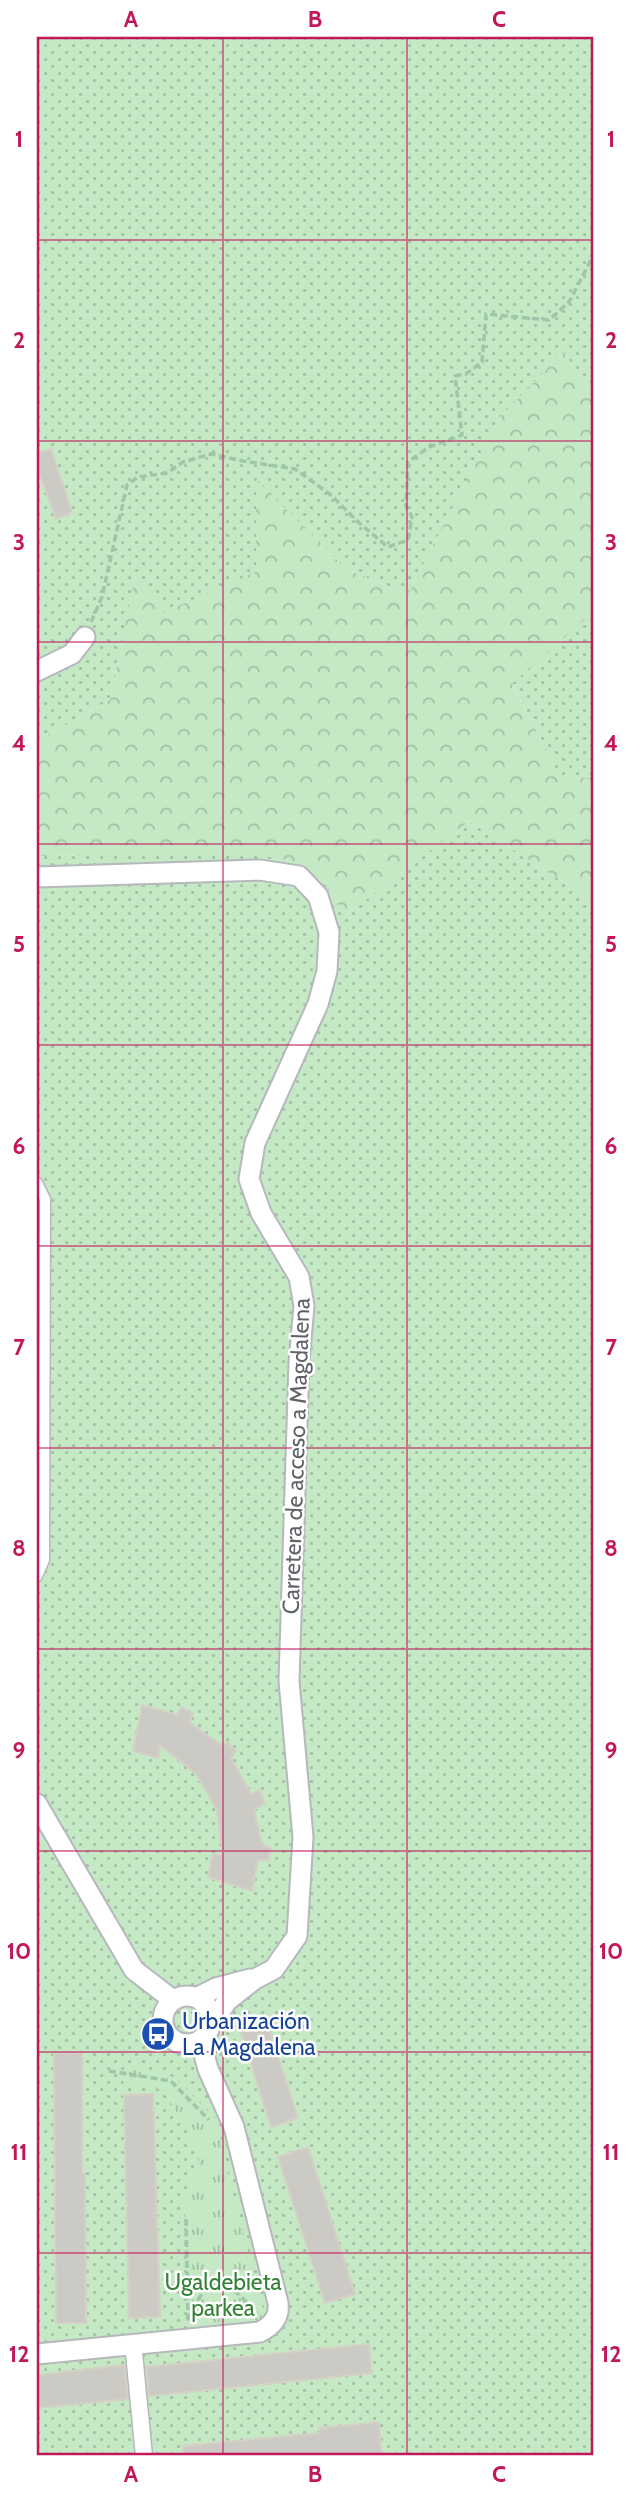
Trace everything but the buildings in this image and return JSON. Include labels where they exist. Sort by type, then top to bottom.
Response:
[{"type":"street","points":[[37,671],[72,654],[85,637]]},
{"type":"street","name":"Carretera de acceso a Magdalena","points":[[37,877],[260,870],[299,876],[318,896],[329,932],[327,971],[318,1004],[255,1143],[249,1179],[261,1213],[299,1277],[304,1306],[299,1362],[289,1681],[303,1837],[297,1936],[274,1969],[254,1979],[227,2001],[204,2034]]},
{"type":"street","points":[[37,1804],[134,1970],[173,2000]]},
{"type":"street","name":"Carretera de acceso a Magdalena","points":[[196,1998],[216,1987],[254,1979]]},
{"type":"street","points":[[37,2354],[260,2332],[274,2322],[279,2311],[278,2303],[234,2127],[208,2069],[204,2034],[210,2014],[207,2007],[196,1998],[184,1996],[173,2000],[164,2014],[163,2022],[170,2036],[184,2043],[204,2034]]},
{"type":"street","points":[[134,2353],[144,2456]]},
{"type":"lane","points":[[37,1183],[45,1199],[45,1227],[44,1560],[37,1576]]},
{"type":"path","points":[[85,637],[102,597],[127,485],[138,477],[167,473],[183,462],[211,454],[295,469],[331,495],[388,547],[408,540],[412,517],[406,506],[408,462],[429,447],[462,435],[455,376],[466,374],[482,362],[486,314],[549,320],[569,302],[593,256]]},
{"type":"path","points":[[109,2071],[171,2081],[221,2131],[234,2127]]},
{"type":"path","points":[[186,2219],[188,2339]]},
{"type":"path","points":[[188,2339],[199,2310],[200,2296],[206,2290],[219,2286],[226,2286],[239,2295],[268,2328]]},
{"type":"green space","points":[[37,37],[593,37],[593,399],[564,352],[499,418],[408,594],[347,570],[256,480],[256,572],[164,613],[136,572],[110,700],[37,741]]},
{"type":"green space","points":[[564,352],[593,399],[593,612],[512,684],[560,777],[593,778],[593,901],[469,821],[345,916],[325,884],[288,860],[249,853],[37,856],[37,741],[110,700],[136,571],[164,612],[256,572],[256,479],[347,570],[408,594],[499,418]]},
{"type":"green space","points":[[593,612],[593,778],[560,777],[512,683]]},
{"type":"green space","points":[[469,821],[593,901],[593,2456],[37,2456],[37,856],[249,853],[288,860],[325,884],[345,916]]},
{"type":"green space","name":"Ugaldebieta parkea","points":[[128,2065],[174,2077],[217,2120],[226,2166],[268,2328],[188,2339],[186,2219],[181,2201],[199,2163],[183,2124],[161,2089],[123,2084]]},
{"type":"place","name":"Urbanización La Magdalena","points":[[158,2034]]}]
